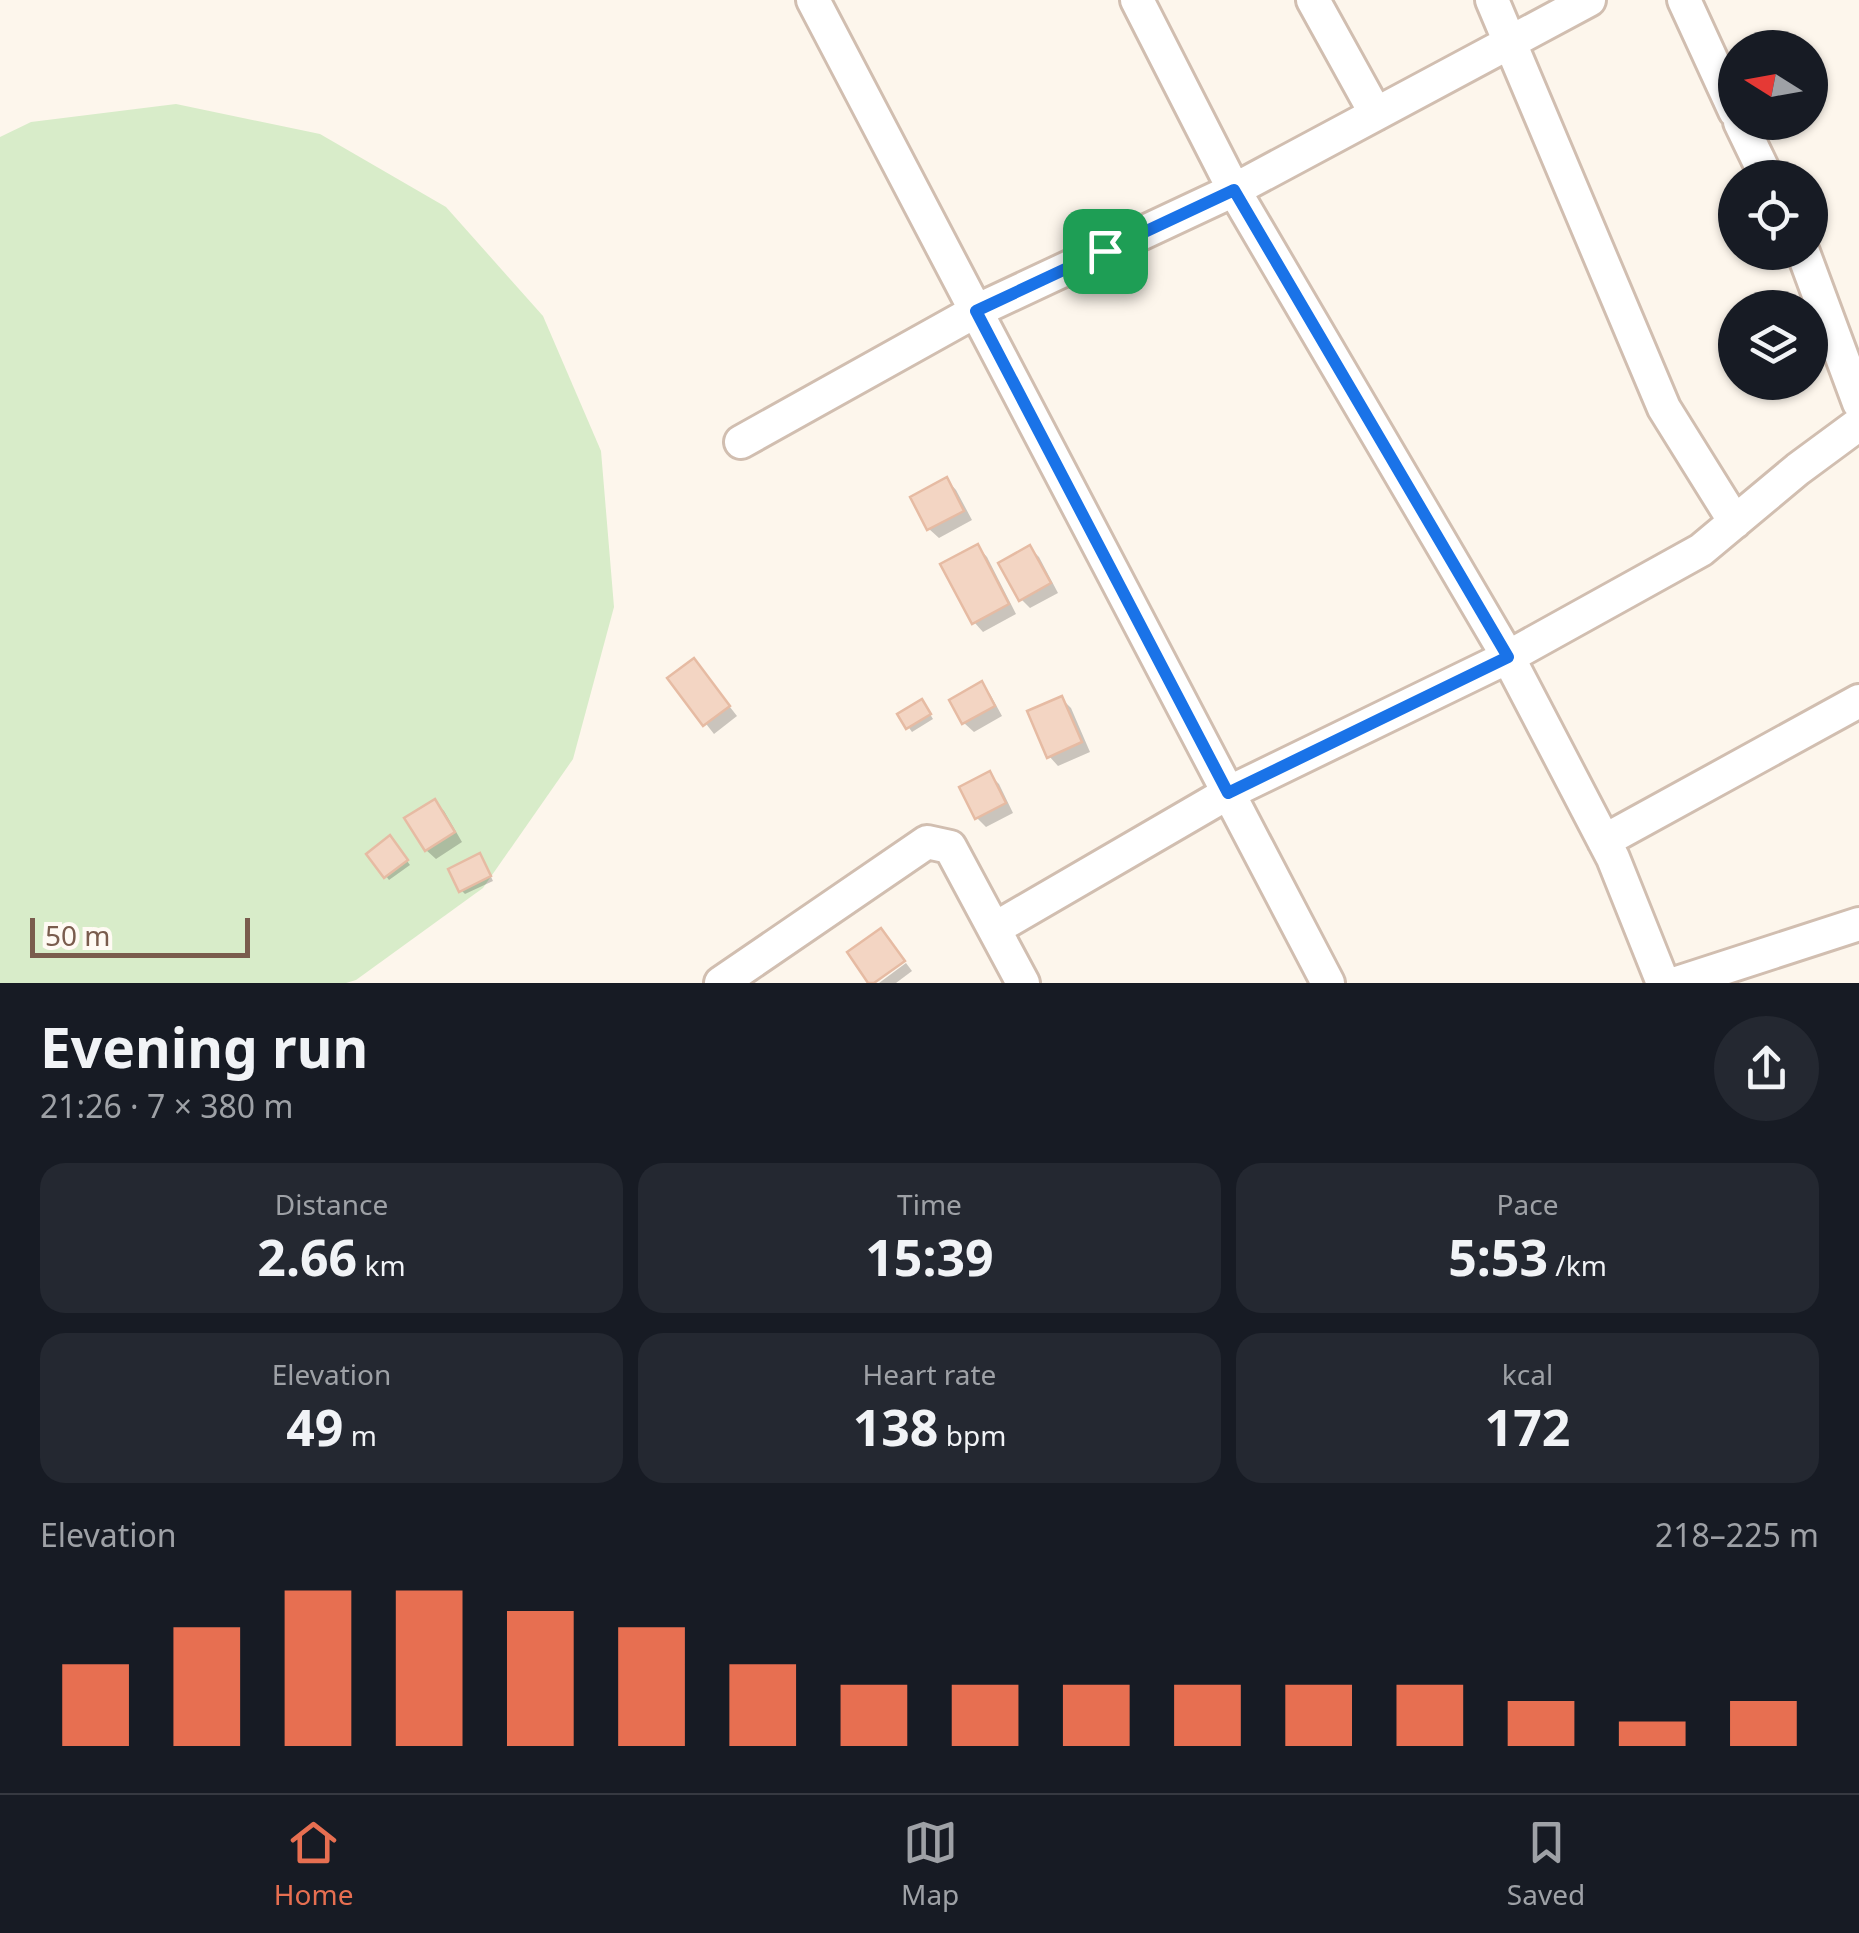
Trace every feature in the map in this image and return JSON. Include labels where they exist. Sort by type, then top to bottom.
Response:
[{"type":"street","points":[[813,0],[1328,983]]},
{"type":"street","points":[[1138,0],[1234,190],[1508,657],[1604,841],[1663,983]]},
{"type":"street","points":[[1313,0],[1376,114]]},
{"type":"street","points":[[1492,0],[1664,408],[1735,522]]},
{"type":"street","points":[[741,442],[976,311],[1234,190],[1589,0]]},
{"type":"street","points":[[1684,0],[1718,74]]},
{"type":"street","points":[[1809,270],[1859,402]]},
{"type":"street","points":[[994,929],[1228,793],[1508,657],[1701,550],[1859,424]]},
{"type":"street","points":[[1604,841],[1859,701]]},
{"type":"street","points":[[722,983],[928,842],[950,847],[1022,983]]},
{"type":"street","points":[[1677,983],[1859,924]]},
{"type":"green space","points":[[176,104],[320,134],[446,207],[543,316],[601,451],[614,607],[573,759],[483,888],[356,980],[0,983],[0,137],[31,122]]},
{"type":"building","points":[[947,477],[964,511],[927,530],[910,497]]},
{"type":"building","points":[[978,544],[1009,604],[972,624],[940,564]]},
{"type":"building","points":[[1030,545],[1051,583],[1019,601],[998,563]]},
{"type":"building","points":[[694,658],[730,706],[703,726],[667,678]]},
{"type":"building","points":[[982,681],[995,706],[962,724],[949,700]]},
{"type":"building","points":[[1062,696],[1082,742],[1047,758],[1027,711]]},
{"type":"building","points":[[922,699],[931,714],[906,729],[897,714]]},
{"type":"building","points":[[990,771],[1006,803],[975,819],[959,787]]},
{"type":"building","points":[[435,799],[455,832],[425,851],[404,818]]},
{"type":"building","points":[[390,835],[408,860],[384,878],[366,854]]},
{"type":"building","points":[[480,853],[491,876],[459,892],[448,869]]},
{"type":"building","points":[[881,928],[905,961],[874,983],[868,983],[847,952]]},
{"type":"route","points":[[1234,190],[1508,657],[1228,793],[976,311],[1105,251],[1234,190]]}]
